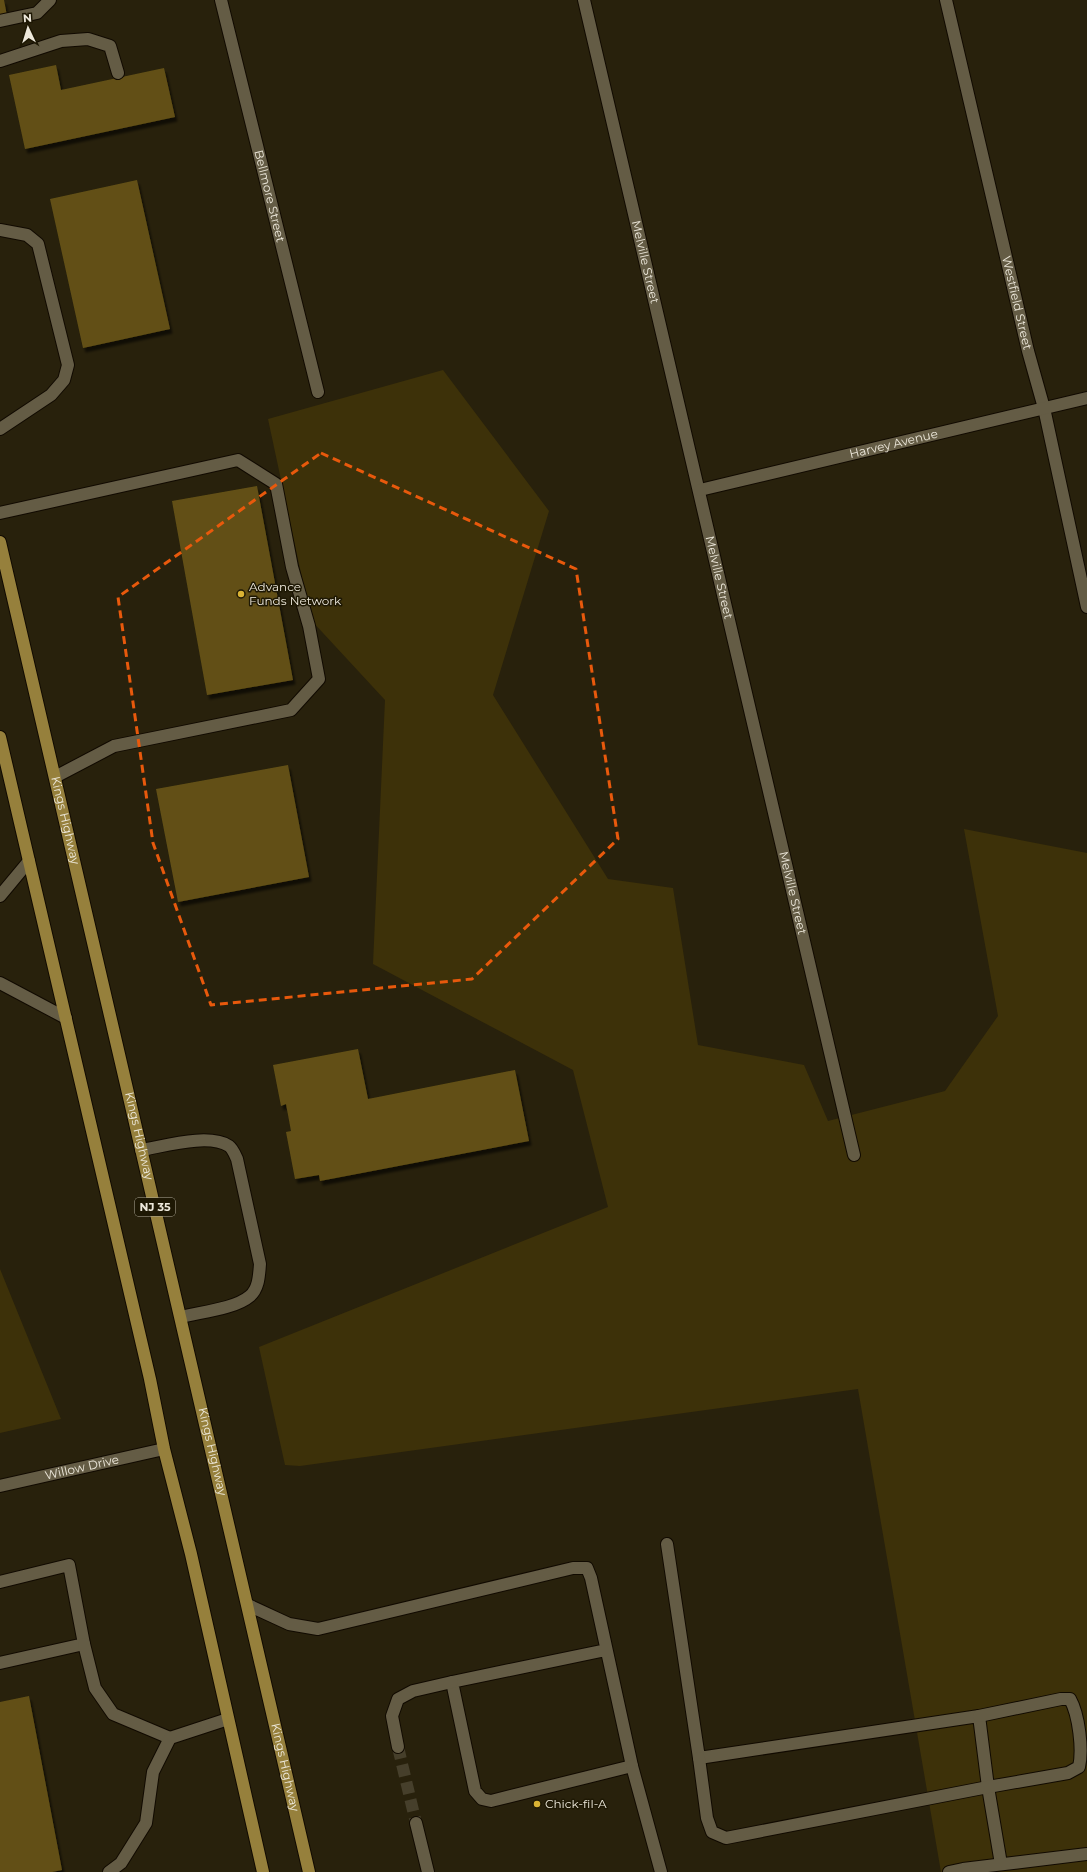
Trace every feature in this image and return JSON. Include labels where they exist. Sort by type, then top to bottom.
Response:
[{"type":"main road","name":"Kings Highway","points":[[0,542],[309,1872]]},
{"type":"main road","points":[[0,738],[150,1379],[164,1449],[191,1554],[263,1872]]},
{"type":"street","points":[[0,21],[37,13],[50,0]]},
{"type":"street","name":"Bellmore Street","points":[[221,0],[318,392]]},
{"type":"street","name":"Melville Street","points":[[584,0],[700,490],[854,1155]]},
{"type":"street","name":"Westfield Street","points":[[946,0],[1028,351],[1044,408],[1087,607]]},
{"type":"street","points":[[0,62],[61,42],[88,38],[110,46],[118,73]]},
{"type":"street","points":[[0,230],[27,235],[38,244],[68,365],[64,380],[51,395],[0,429]]},
{"type":"street","name":"Harvey Avenue","points":[[700,490],[1087,398]]},
{"type":"street","points":[[0,513],[238,460],[276,484],[292,567],[309,626],[319,679],[291,710],[114,746],[55,777]]},
{"type":"street","points":[[0,896],[29,861]]},
{"type":"street","points":[[0,983],[66,1018]]},
{"type":"street","points":[[141,1150],[201,1140],[217,1141],[231,1147],[237,1159],[260,1264],[258,1281],[250,1296],[232,1305],[181,1317]]},
{"type":"street","name":"Willow Drive","points":[[0,1486],[164,1449]]},
{"type":"street","points":[[667,1544],[707,1818],[712,1832],[726,1838],[1068,1773],[1079,1767],[1081,1757],[1075,1707],[1070,1699],[1061,1699],[979,1716],[699,1758]]},
{"type":"street","points":[[0,1582],[69,1565],[84,1644],[95,1688],[113,1714],[170,1738],[228,1719]]},
{"type":"street","points":[[248,1606],[289,1624],[318,1629],[573,1568],[587,1568],[591,1578],[632,1766],[661,1872]]},
{"type":"street","points":[[0,1663],[84,1644]]},
{"type":"street","points":[[398,1747],[392,1716],[398,1699],[413,1691],[606,1650]]},
{"type":"street","points":[[452,1682],[474,1791],[482,1799],[490,1800],[632,1766]]},
{"type":"street","points":[[979,1716],[988,1787],[1001,1864]]},
{"type":"street","points":[[109,1872],[120,1863],[146,1823],[153,1772],[170,1738]]},
{"type":"street","points":[[416,1823],[428,1872]]},
{"type":"street","points":[[949,1872],[1001,1864],[1087,1854]]},
{"type":"highlighted area","points":[[321,453],[576,569],[618,839],[472,979],[211,1005],[153,843],[118,597]]},
{"type":"shaded area","points":[[443,370],[549,511],[493,695],[608,879],[673,888],[698,1045],[804,1065],[828,1121],[945,1091],[998,1016],[964,829],[1087,853],[1087,1872],[941,1872],[858,1389],[300,1466],[285,1465],[259,1347],[608,1207],[573,1070],[373,964],[385,700],[311,620],[268,419]]},
{"type":"shaded area","points":[[0,1269],[61,1419],[0,1433]]},
{"type":"building","points":[[0,0],[4,0],[7,16],[0,18]]},
{"type":"building","points":[[56,65],[61,90],[164,68],[175,117],[25,149],[9,75]]},
{"type":"building","points":[[137,180],[170,329],[83,348],[50,199]]},
{"type":"building","points":[[257,486],[293,680],[207,695],[172,501]]},
{"type":"building","points":[[288,765],[309,877],[178,902],[156,789]]},
{"type":"building","points":[[358,1049],[368,1099],[515,1070],[529,1141],[320,1181],[319,1175],[295,1179],[286,1132],[291,1131],[286,1104],[281,1106],[273,1065]]},
{"type":"building","points":[[29,1696],[62,1870],[52,1872],[0,1872],[0,1702]]},
{"type":"tunnel","points":[[398,1747],[416,1823]]},
{"type":"place","name":"Advance Funds Network","points":[[241,594]]},
{"type":"place","name":"Chick-fil-A","points":[[537,1804]]}]
